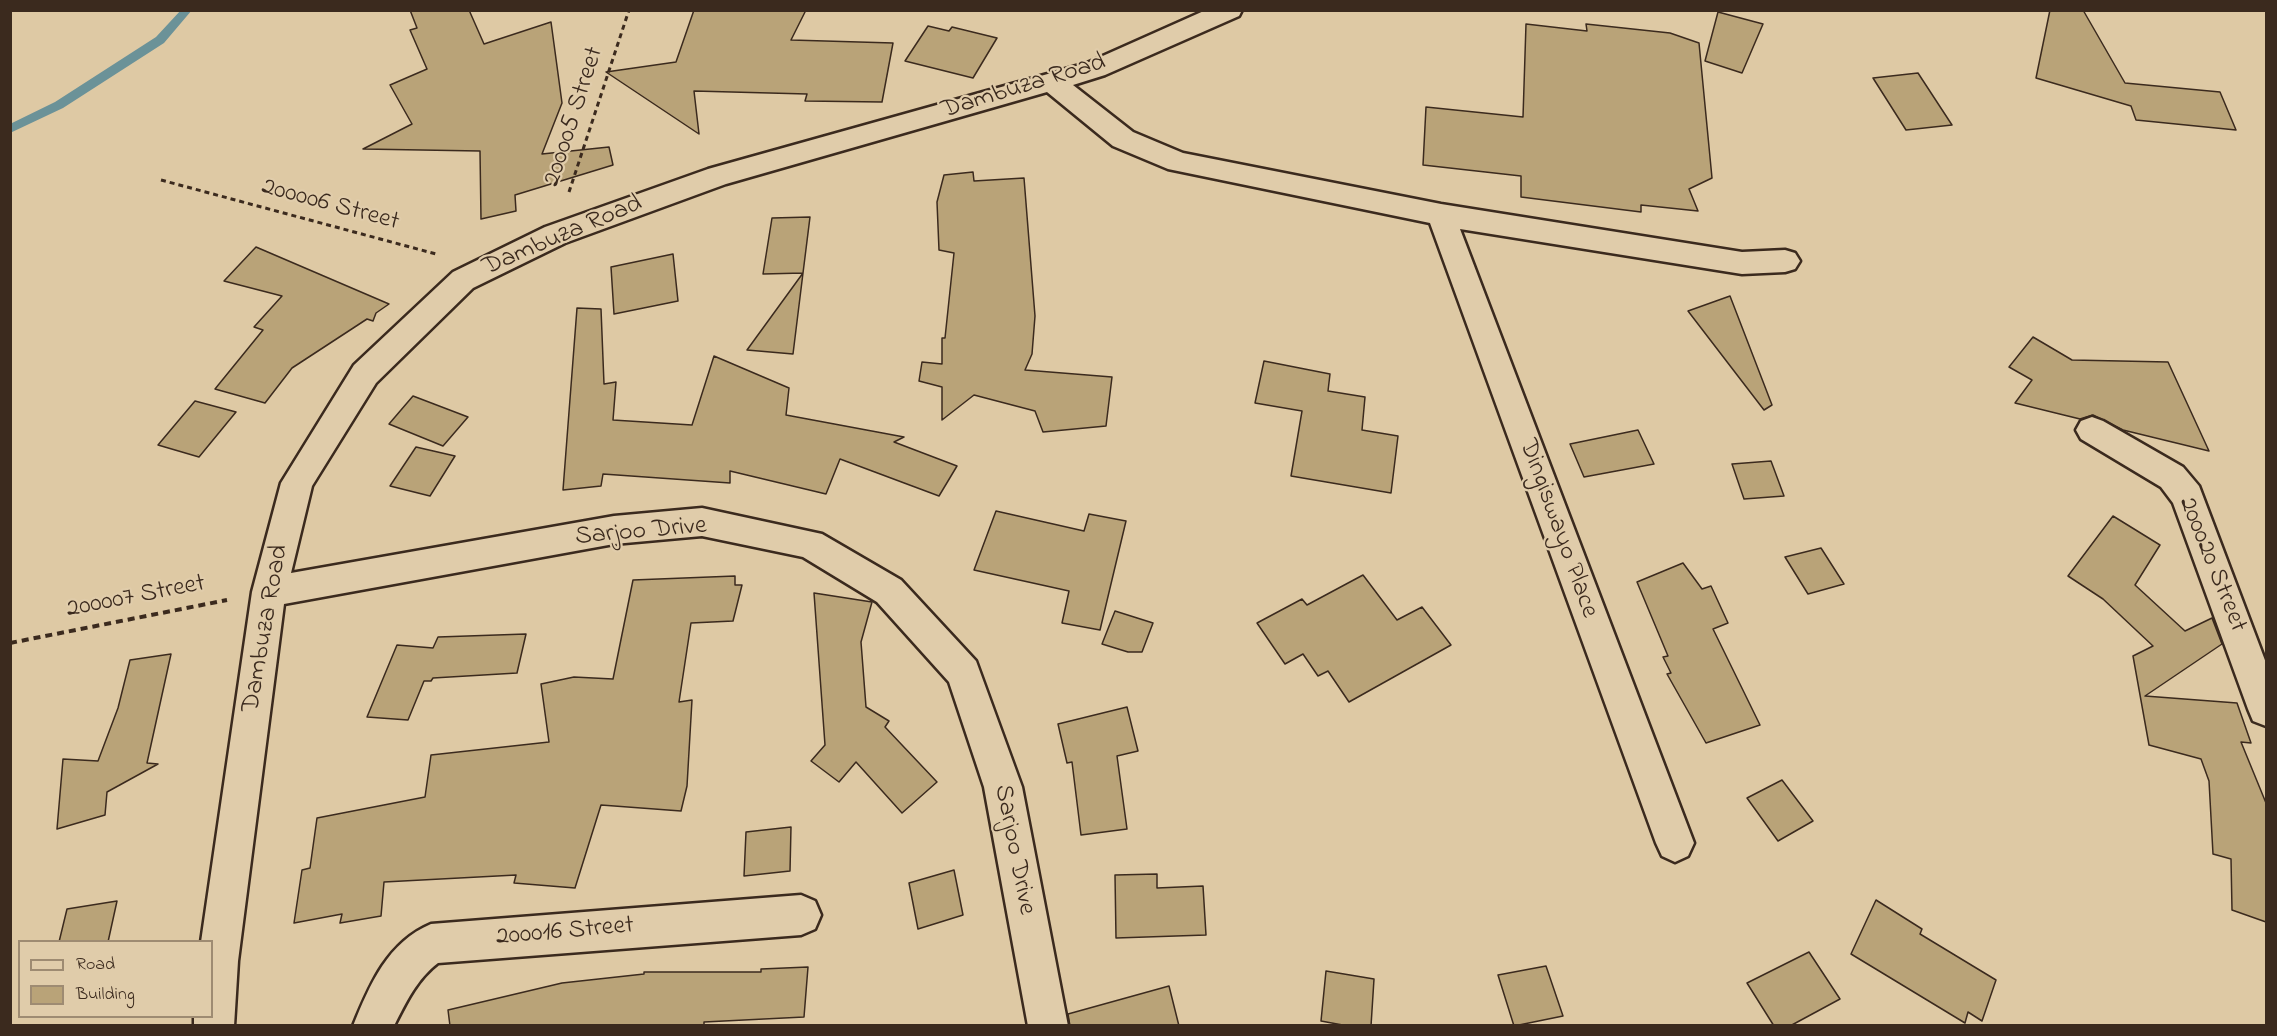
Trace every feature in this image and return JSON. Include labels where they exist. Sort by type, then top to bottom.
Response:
[{"type":"street","name":"Dambuza Road","points":[[214,1026],[218,960],[269,592],[297,483],[365,374],[463,280],[555,235],[718,176],[1096,69],[1230,10]]},
{"type":"street","points":[[1052,82],[1123,139],[1178,162],[1441,215],[1742,263],[1785,261]]},
{"type":"street","name":"Dingiswayo Place","points":[[1441,215],[1675,843]]},
{"type":"street","name":"200020 Street","points":[[2092,430],[2172,477],[2187,496],[2266,709]]},
{"type":"street","name":"Sarjoo Drive","points":[[269,592],[614,530],[702,522],[810,544],[889,591],[963,673],[1002,787],[1048,1026]]},
{"type":"street","name":"200016 Street","points":[[373,1026],[393,984],[412,958],[431,944],[801,915]]},
{"type":"path","name":"200005 Street","points":[[555,235],[629,10]]},
{"type":"path","name":"200006 Street","points":[[161,180],[489,268]]},
{"type":"path","name":"200007 Street","points":[[10,643],[269,592]]},
{"type":"building","points":[[410,10],[469,10],[484,44],[551,22],[562,103],[542,154],[609,147],[613,165],[515,195],[516,211],[481,219],[480,151],[363,149],[412,124],[390,85],[427,69],[410,30],[417,28]]},
{"type":"building","points":[[694,10],[806,10],[791,40],[893,43],[882,102],[805,101],[807,94],[694,91],[699,134],[606,72],[676,62]]},
{"type":"building","points":[[2050,10],[2083,10],[2125,83],[2220,92],[2236,130],[2136,120],[2131,106],[2036,78]]},
{"type":"building","points":[[1718,12],[1763,24],[1742,73],[1705,61]]},
{"type":"building","points":[[1526,24],[1587,31],[1586,24],[1670,33],[1699,43],[1712,178],[1689,189],[1698,211],[1641,205],[1641,212],[1521,197],[1521,176],[1423,165],[1426,107],[1523,117]]},
{"type":"building","points":[[928,26],[949,31],[952,27],[997,38],[973,78],[905,61]]},
{"type":"building","points":[[1918,73],[1952,125],[1906,130],[1873,78]]},
{"type":"building","points":[[973,172],[974,181],[1024,178],[1035,316],[1032,354],[1025,370],[1112,377],[1106,426],[1043,432],[1035,411],[974,395],[942,420],[942,387],[919,381],[922,362],[942,364],[942,338],[945,338],[954,253],[939,250],[937,202],[944,175]]},
{"type":"building","points":[[810,217],[803,273],[763,274],[772,218]]},
{"type":"building","points":[[256,247],[389,304],[376,313],[373,321],[367,319],[292,368],[265,403],[215,389],[263,330],[254,327],[282,296],[224,281]]},
{"type":"building","points":[[673,254],[678,301],[614,314],[611,267]]},
{"type":"building","points":[[803,273],[793,354],[747,350]]},
{"type":"building","points":[[1730,296],[1772,405],[1764,410],[1688,311]]},
{"type":"building","points":[[577,308],[601,309],[604,384],[616,382],[613,420],[692,425],[714,356],[789,388],[786,415],[904,437],[894,442],[957,466],[939,496],[840,459],[826,494],[730,471],[730,483],[603,474],[601,486],[563,490]]},
{"type":"building","points":[[2033,337],[2072,360],[2168,362],[2209,451],[2123,430],[2093,415],[2080,419],[2015,403],[2032,380],[2009,367]]},
{"type":"building","points":[[1264,361],[1330,374],[1328,391],[1365,397],[1362,430],[1398,436],[1391,493],[1291,476],[1302,411],[1255,403]]},
{"type":"building","points":[[413,396],[468,417],[443,446],[389,424]]},
{"type":"building","points":[[195,401],[236,412],[199,457],[158,445]]},
{"type":"building","points":[[1638,430],[1654,464],[1584,477],[1570,444]]},
{"type":"building","points":[[416,447],[455,456],[430,496],[390,486]]},
{"type":"building","points":[[1771,461],[1784,496],[1744,499],[1732,464]]},
{"type":"building","points":[[996,511],[1084,531],[1089,514],[1126,521],[1100,630],[1062,623],[1069,591],[974,570]]},
{"type":"building","points":[[2113,516],[2160,545],[2135,585],[2185,631],[2212,618],[2222,644],[2145,696],[2237,703],[2251,743],[2241,742],[2266,803],[2266,922],[2232,910],[2231,859],[2213,854],[2209,781],[2201,759],[2149,745],[2133,656],[2153,646],[2103,599],[2068,576]]},
{"type":"building","points":[[1821,548],[1844,584],[1808,594],[1785,557]]},
{"type":"building","points":[[1683,563],[1702,589],[1711,586],[1728,623],[1713,629],[1760,725],[1706,743],[1667,674],[1671,673],[1663,657],[1668,656],[1637,582]]},
{"type":"building","points":[[1363,575],[1397,620],[1422,607],[1451,645],[1349,702],[1328,671],[1318,676],[1303,654],[1285,664],[1257,623],[1302,599],[1307,605]]},
{"type":"building","points":[[735,576],[735,585],[742,585],[733,621],[691,623],[679,702],[692,700],[687,786],[681,811],[601,805],[575,888],[514,883],[516,875],[384,882],[381,916],[340,923],[342,914],[294,923],[302,870],[310,868],[317,818],[425,797],[431,755],[549,742],[541,684],[574,677],[613,679],[633,580]]},
{"type":"building","points":[[814,593],[872,602],[861,642],[866,707],[889,721],[885,727],[937,782],[902,813],[856,762],[839,782],[811,761],[825,745]]},
{"type":"building","points":[[1115,611],[1153,623],[1142,652],[1128,652],[1102,644]]},
{"type":"building","points":[[526,634],[517,673],[433,678],[431,681],[424,681],[408,720],[367,717],[397,645],[433,648],[438,637]]},
{"type":"building","points":[[171,654],[147,763],[158,764],[107,792],[105,815],[57,829],[63,759],[98,761],[118,708],[130,660]]},
{"type":"building","points":[[1127,707],[1138,751],[1117,756],[1127,829],[1081,835],[1072,762],[1067,763],[1058,724]]},
{"type":"building","points":[[1782,780],[1813,821],[1778,841],[1747,798]]},
{"type":"building","points":[[791,827],[790,871],[744,876],[746,832]]},
{"type":"building","points":[[954,870],[963,915],[918,929],[909,883]]},
{"type":"building","points":[[1157,874],[1157,888],[1203,886],[1206,935],[1116,938],[1115,875]]},
{"type":"building","points":[[1876,900],[1922,929],[1920,934],[1996,980],[1982,1021],[1968,1012],[1965,1023],[1851,954]]},
{"type":"building","points":[[117,901],[108,940],[59,940],[67,909]]},
{"type":"building","points":[[1809,952],[1840,999],[1790,1026],[1774,1026],[1747,983]]},
{"type":"building","points":[[1546,966],[1563,1016],[1514,1026],[1498,975]]},
{"type":"building","points":[[808,967],[804,1017],[704,1022],[704,1026],[450,1026],[448,1010],[562,983],[644,974],[644,972],[761,972],[761,969]]},
{"type":"building","points":[[1326,971],[1374,979],[1371,1026],[1348,1026],[1321,1021]]},
{"type":"building","points":[[1169,986],[1179,1026],[1070,1026],[1068,1014]]},
{"type":"waterway","points":[[10,129],[59,105],[160,40],[187,10]]}]
